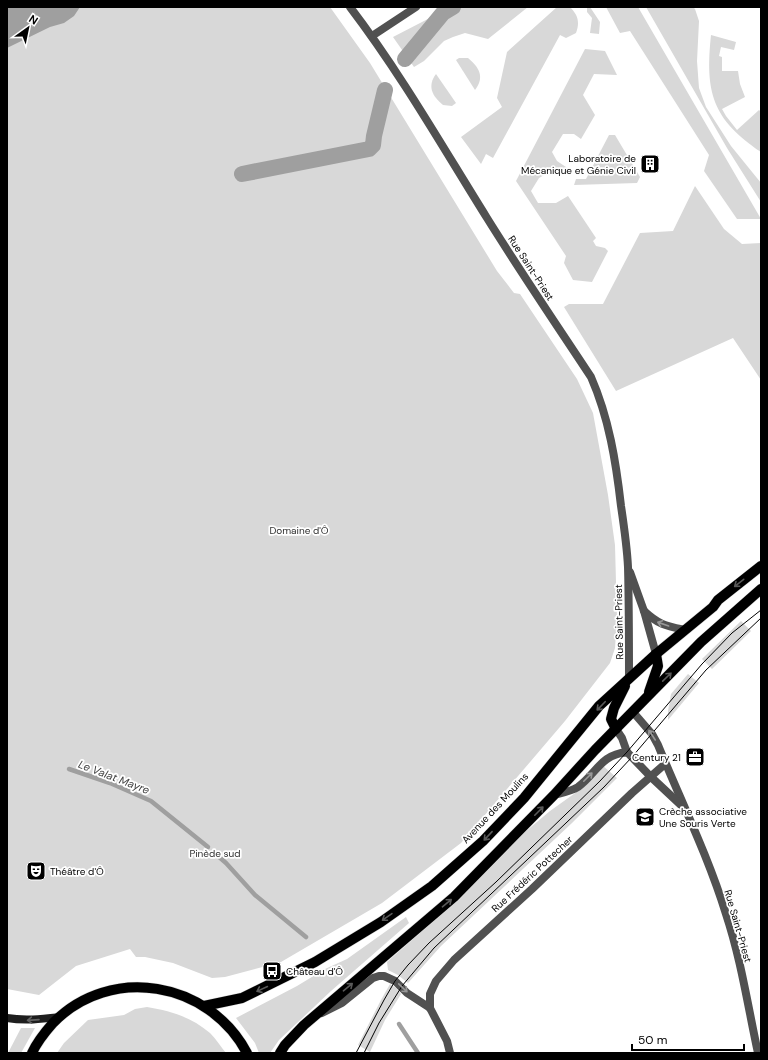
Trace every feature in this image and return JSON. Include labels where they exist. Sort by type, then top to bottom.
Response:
[{"type":"main road","name":"Avenue des Moulins","points":[[204,1006],[242,998],[315,962],[381,922],[432,886],[483,841],[524,798],[599,706],[656,654],[712,607],[718,600],[761,566]]},
{"type":"main road","points":[[280,1053],[285,1045],[311,1019],[454,897],[554,795],[647,696],[701,642],[761,589]]},
{"type":"main road","points":[[647,696],[658,666],[656,654]]},
{"type":"main road","points":[[616,729],[611,719],[614,708],[629,679]]},
{"type":"main road","points":[[32,1053],[45,1032],[60,1017],[78,1004],[88,998],[111,990],[135,987],[159,989],[175,993],[204,1006],[219,1017],[232,1030],[247,1053]]},
{"type":"main road","points":[[7,1018],[33,1020],[60,1017]]},
{"type":"street","name":"Rue Saint-Priest","points":[[350,7],[406,86],[488,219],[591,377],[603,408],[612,440],[619,485],[628,565],[629,679]]},
{"type":"street","points":[[372,36],[416,7]]},
{"type":"street","name":"Rue Saint-Priest","points":[[628,565],[644,611],[656,654]]},
{"type":"street","points":[[644,611],[655,622],[665,626],[685,630]]},
{"type":"street","name":"Rue Saint-Priest","points":[[632,712],[652,734],[658,745],[706,858],[727,914],[739,962],[758,1053]]},
{"type":"street","name":"Rue Saint-Priest","points":[[616,729],[622,738],[627,752],[685,809]]},
{"type":"street","points":[[554,795],[577,787],[605,760],[617,753],[627,752]]},
{"type":"street","name":"Rue Frédéric Pottecher","points":[[430,1008],[430,994],[436,981],[454,960],[532,889],[632,793],[665,764]]},
{"type":"street","points":[[311,1019],[342,1003],[373,978],[384,976],[395,981],[408,993],[430,1008],[447,1041],[450,1053]]},
{"type":"green space","name":"Domaine d'Ô","points":[[7,7],[330,7],[370,63],[497,271],[514,293],[520,294],[577,379],[593,413],[608,495],[615,545],[617,620],[615,648],[610,663],[565,721],[461,843],[382,903],[281,962],[225,977],[212,978],[173,963],[145,957],[136,957],[130,949],[76,966],[39,995],[7,989]]},
{"type":"green space","points":[[451,7],[528,7],[488,39],[465,33],[453,37],[444,41],[424,61],[414,67],[393,37]]},
{"type":"green space","points":[[557,7],[570,7],[575,13],[578,19],[576,33],[566,38],[560,35],[493,158],[486,154],[481,164],[461,137],[502,107],[497,98],[507,52]]},
{"type":"green space","points":[[587,7],[590,7],[600,22],[599,34],[590,33],[592,18],[587,12]]},
{"type":"green space","points":[[606,7],[638,7],[761,219],[737,219],[704,171],[709,155],[630,31],[620,33]]},
{"type":"green space","points":[[646,7],[693,7],[695,9],[699,21],[697,61],[699,88],[706,107],[731,146],[761,183],[761,202],[727,148]]},
{"type":"green space","points":[[711,35],[736,42],[734,50],[721,47],[719,56],[722,57],[722,71],[738,71],[740,84],[745,97],[722,109],[737,130],[759,110],[761,112],[761,152],[732,128],[722,116],[715,102],[709,73]]},
{"type":"green space","points":[[585,49],[605,51],[617,75],[594,74],[583,95],[595,115],[581,139],[574,134],[563,134],[552,152],[557,161],[566,167],[569,172],[553,170],[539,178],[531,191],[538,203],[556,203],[568,196],[596,238],[593,241],[596,246],[605,248],[608,251],[592,282],[573,280],[564,263],[566,256],[516,181]]},
{"type":"green space","points":[[459,58],[468,58],[478,69],[480,81],[475,90],[456,60]]},
{"type":"green space","points":[[436,74],[456,103],[452,106],[443,105],[432,91],[431,87],[433,78]]},
{"type":"green space","points":[[609,135],[615,135],[640,177],[637,183],[574,185],[576,179],[586,179]]},
{"type":"green space","points":[[695,186],[724,229],[742,244],[761,243],[761,380],[733,338],[616,391],[564,307],[569,304],[603,304],[640,233],[673,231]]},
{"type":"green space","points":[[741,621],[751,631],[712,669],[702,659]]},
{"type":"green space","points":[[688,674],[699,683],[668,720],[671,694]]},
{"type":"green space","points":[[602,765],[617,778],[572,823],[441,946],[408,983],[398,975],[388,970],[387,962],[463,895],[525,832],[550,811],[578,791]]},
{"type":"green space","points":[[406,917],[409,923],[331,991],[279,1040],[270,1053],[259,1053],[255,1043],[236,1018],[297,986],[325,969],[347,959]]},
{"type":"green space","points":[[390,984],[401,994],[385,1020],[370,1052],[358,1045]]},
{"type":"green space","points":[[147,1007],[164,1010],[188,1019],[203,1027],[210,1033],[226,1053],[57,1053],[64,1043],[88,1020],[124,1015],[135,1009]]},
{"type":"green space","points":[[21,1028],[35,1028],[21,1053],[8,1053]]},
{"type":"shaded area","points":[[7,7],[80,7],[74,16],[64,23],[50,27],[7,48]]},
{"type":"waterway","points":[[405,59],[443,13],[453,7]]},
{"type":"waterway","points":[[242,174],[369,149],[373,145],[385,90]]},
{"type":"waterway","name":"Le Valat Mayre","points":[[69,769],[110,783],[151,801],[208,847]]},
{"type":"waterway","name":"Le Valat Mayre","points":[[218,856],[255,895],[306,937]]},
{"type":"waterway","name":"Le Valat Mayre","points":[[399,1024],[418,1053]]},
{"type":"tram line","points":[[356,1053],[395,981],[408,965],[429,943],[496,882],[600,781],[627,752],[702,664],[732,633],[761,610]]},
{"type":"tram line","points":[[364,1053],[379,1023],[402,986],[434,948],[604,787],[632,757],[706,670],[761,618]]},
{"type":"place","name":"Laboratoire de Mécanique et Génie Civil","points":[[650,164]]},
{"type":"place","name":"Century 21","points":[[695,757]]},
{"type":"place","name":"Crèche associative Une Souris Verte","points":[[645,817]]},
{"type":"place","name":"Théâtre d'Ô","points":[[36,871]]},
{"type":"place","name":"Château d'Ô","points":[[272,971]]},
{"type":"park label","name":"Pinède sud","points":[[215,853]]}]
